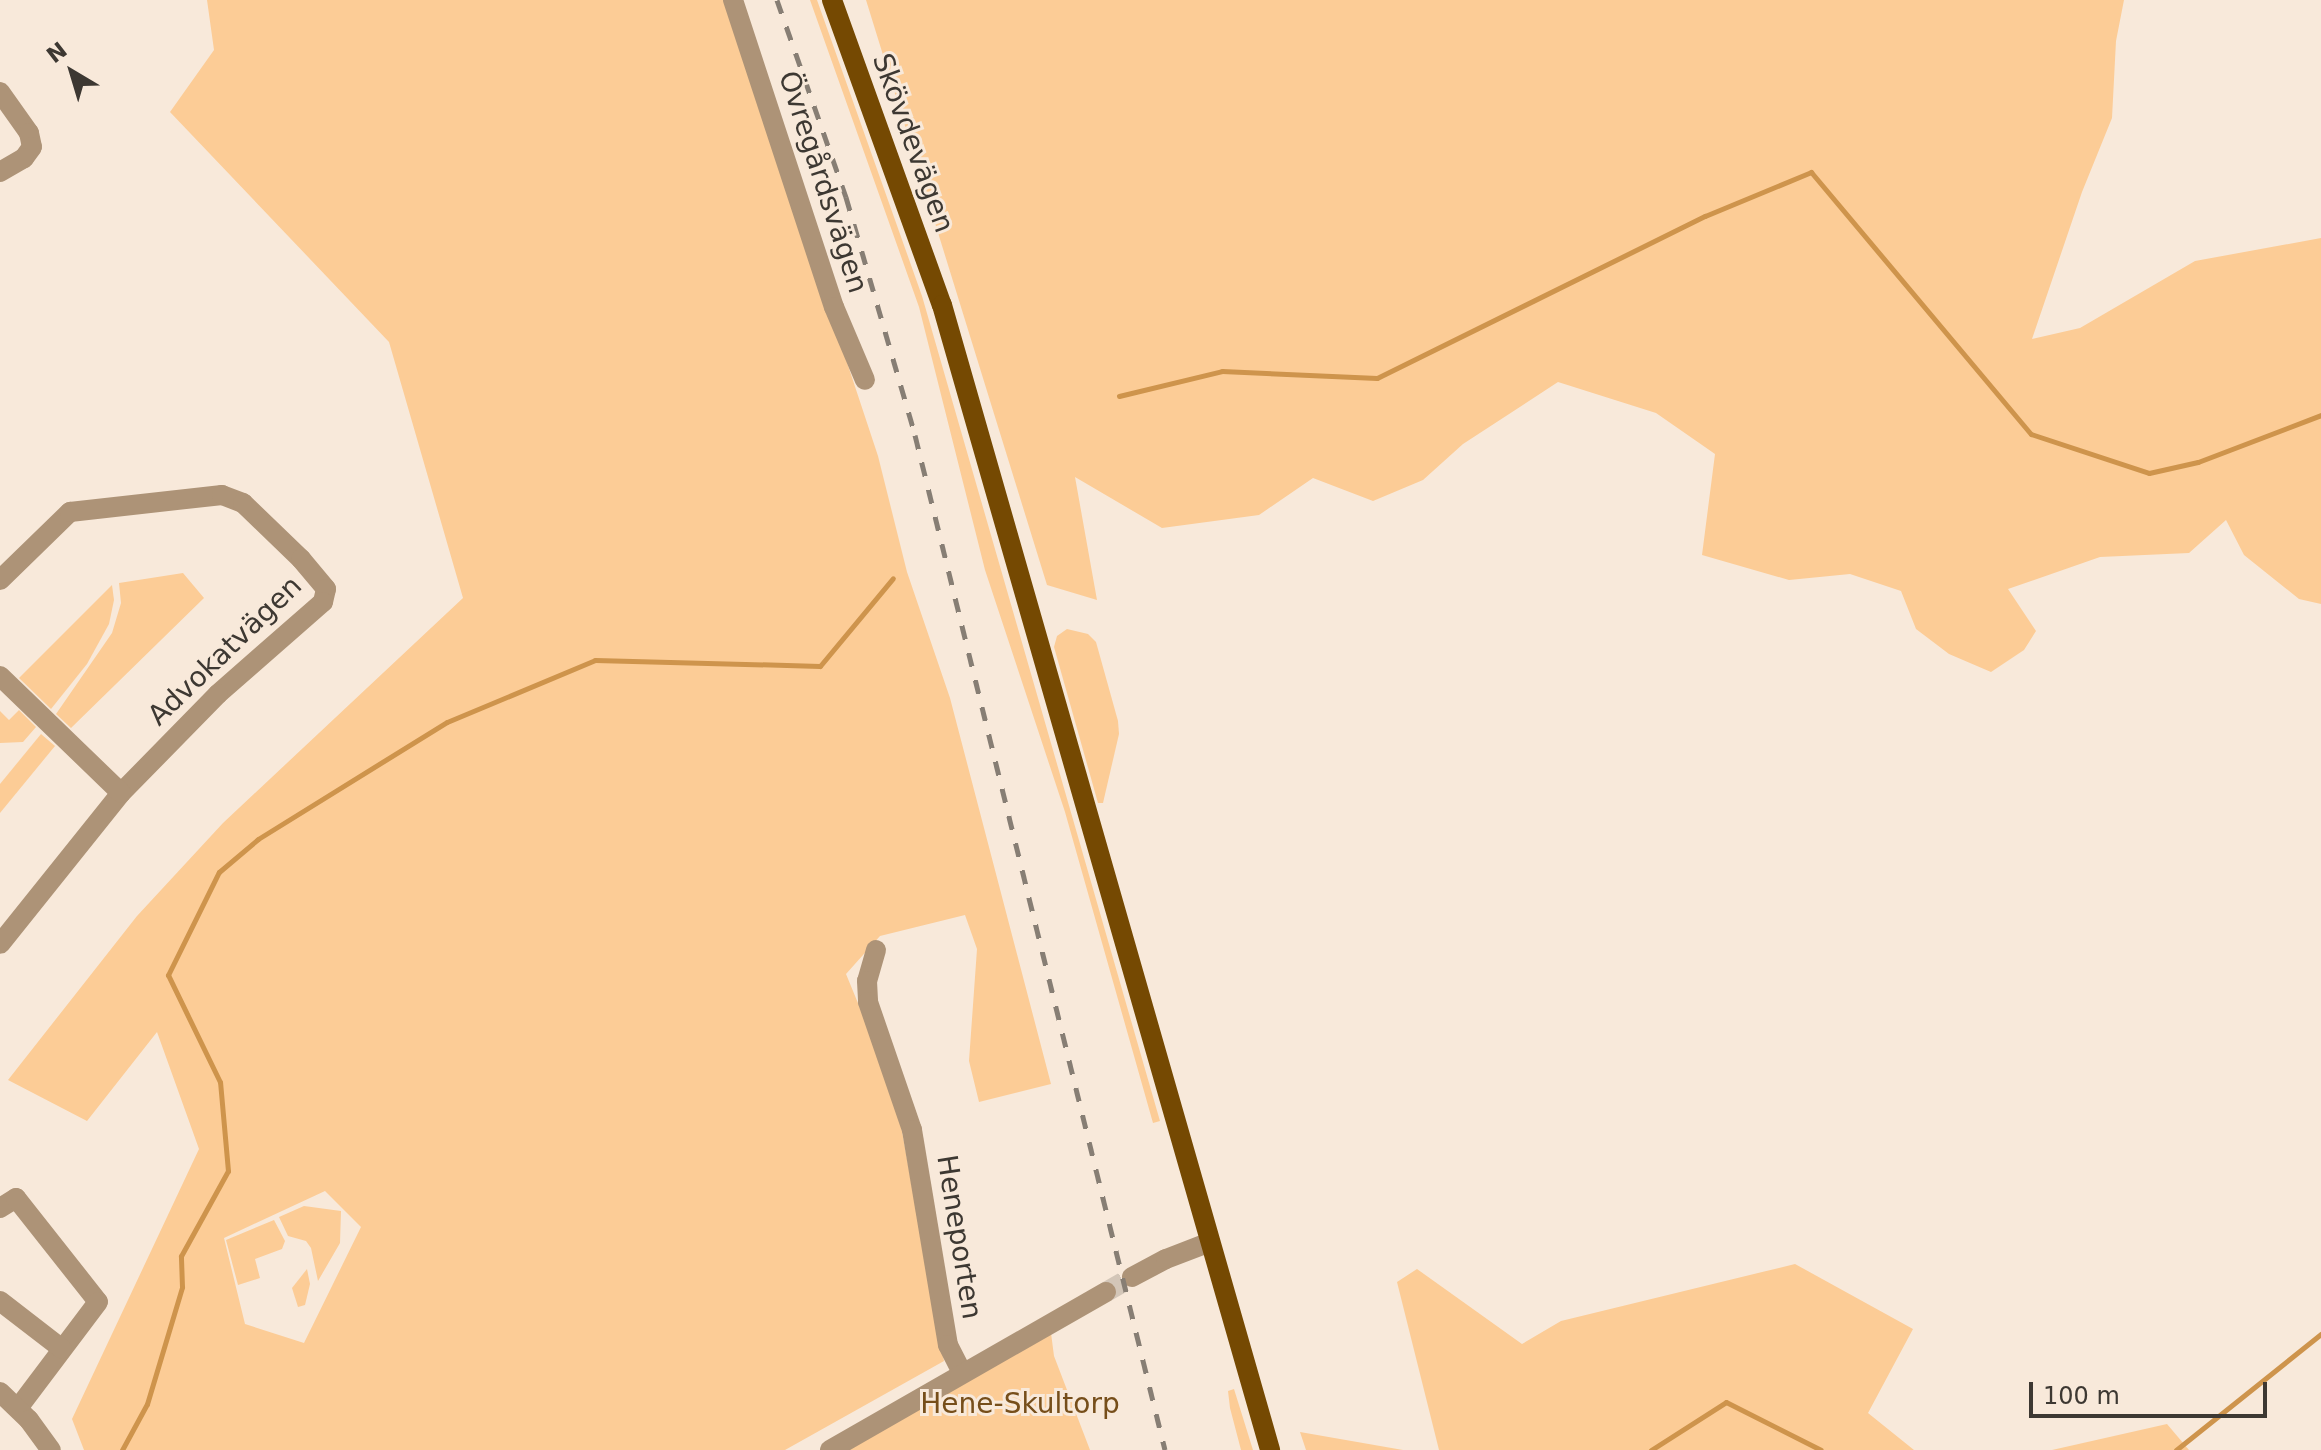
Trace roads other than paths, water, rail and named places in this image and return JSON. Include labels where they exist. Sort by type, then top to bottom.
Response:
[{"type":"main road","name":"Skövdevägen","points":[[832,0],[942,305],[1270,1450]]},
{"type":"street","name":"Övregårdsvägen","points":[[733,0],[834,307],[865,380]]},
{"type":"street","points":[[0,92],[29,133],[32,147],[24,158],[0,172]]},
{"type":"street","name":"Advokatvägen","points":[[0,580],[70,512],[222,495],[243,503],[301,559],[326,589],[323,602],[218,694],[121,793]]},
{"type":"street","points":[[0,676],[121,793],[0,944]]},
{"type":"street","name":"Heneporten","points":[[876,950],[867,981],[868,1002],[912,1130],[948,1345],[962,1373],[1106,1292]]},
{"type":"street","points":[[0,1208],[16,1198],[98,1302],[18,1408]]},
{"type":"street","points":[[1132,1277],[1166,1259],[1210,1242]]},
{"type":"street","points":[[0,1301],[62,1349]]},
{"type":"street","points":[[830,1450],[962,1373]]},
{"type":"street","points":[[0,1392],[18,1408],[51,1450]]},
{"type":"waterway","points":[[1119,396],[1222,371],[1377,378],[1705,216],[1811,172],[2031,434],[2149,473],[2198,462],[2321,415]]},
{"type":"waterway","points":[[122,1450],[147,1404],[182,1287],[181,1256],[228,1171],[220,1082],[168,975],[219,872],[258,839],[447,722],[595,660],[820,666],[893,578]]},
{"type":"waterway","points":[[2176,1450],[2321,1334]]},
{"type":"waterway","points":[[1651,1450],[1726,1402],[1821,1450]]},
{"type":"tunnel","points":[[1106,1292],[1132,1277]]},
{"type":"railway","points":[[777,0],[846,197],[915,435],[1165,1450]]},
{"type":"park label","name":"Hene-Skultorp","points":[[1020,1404]]}]
